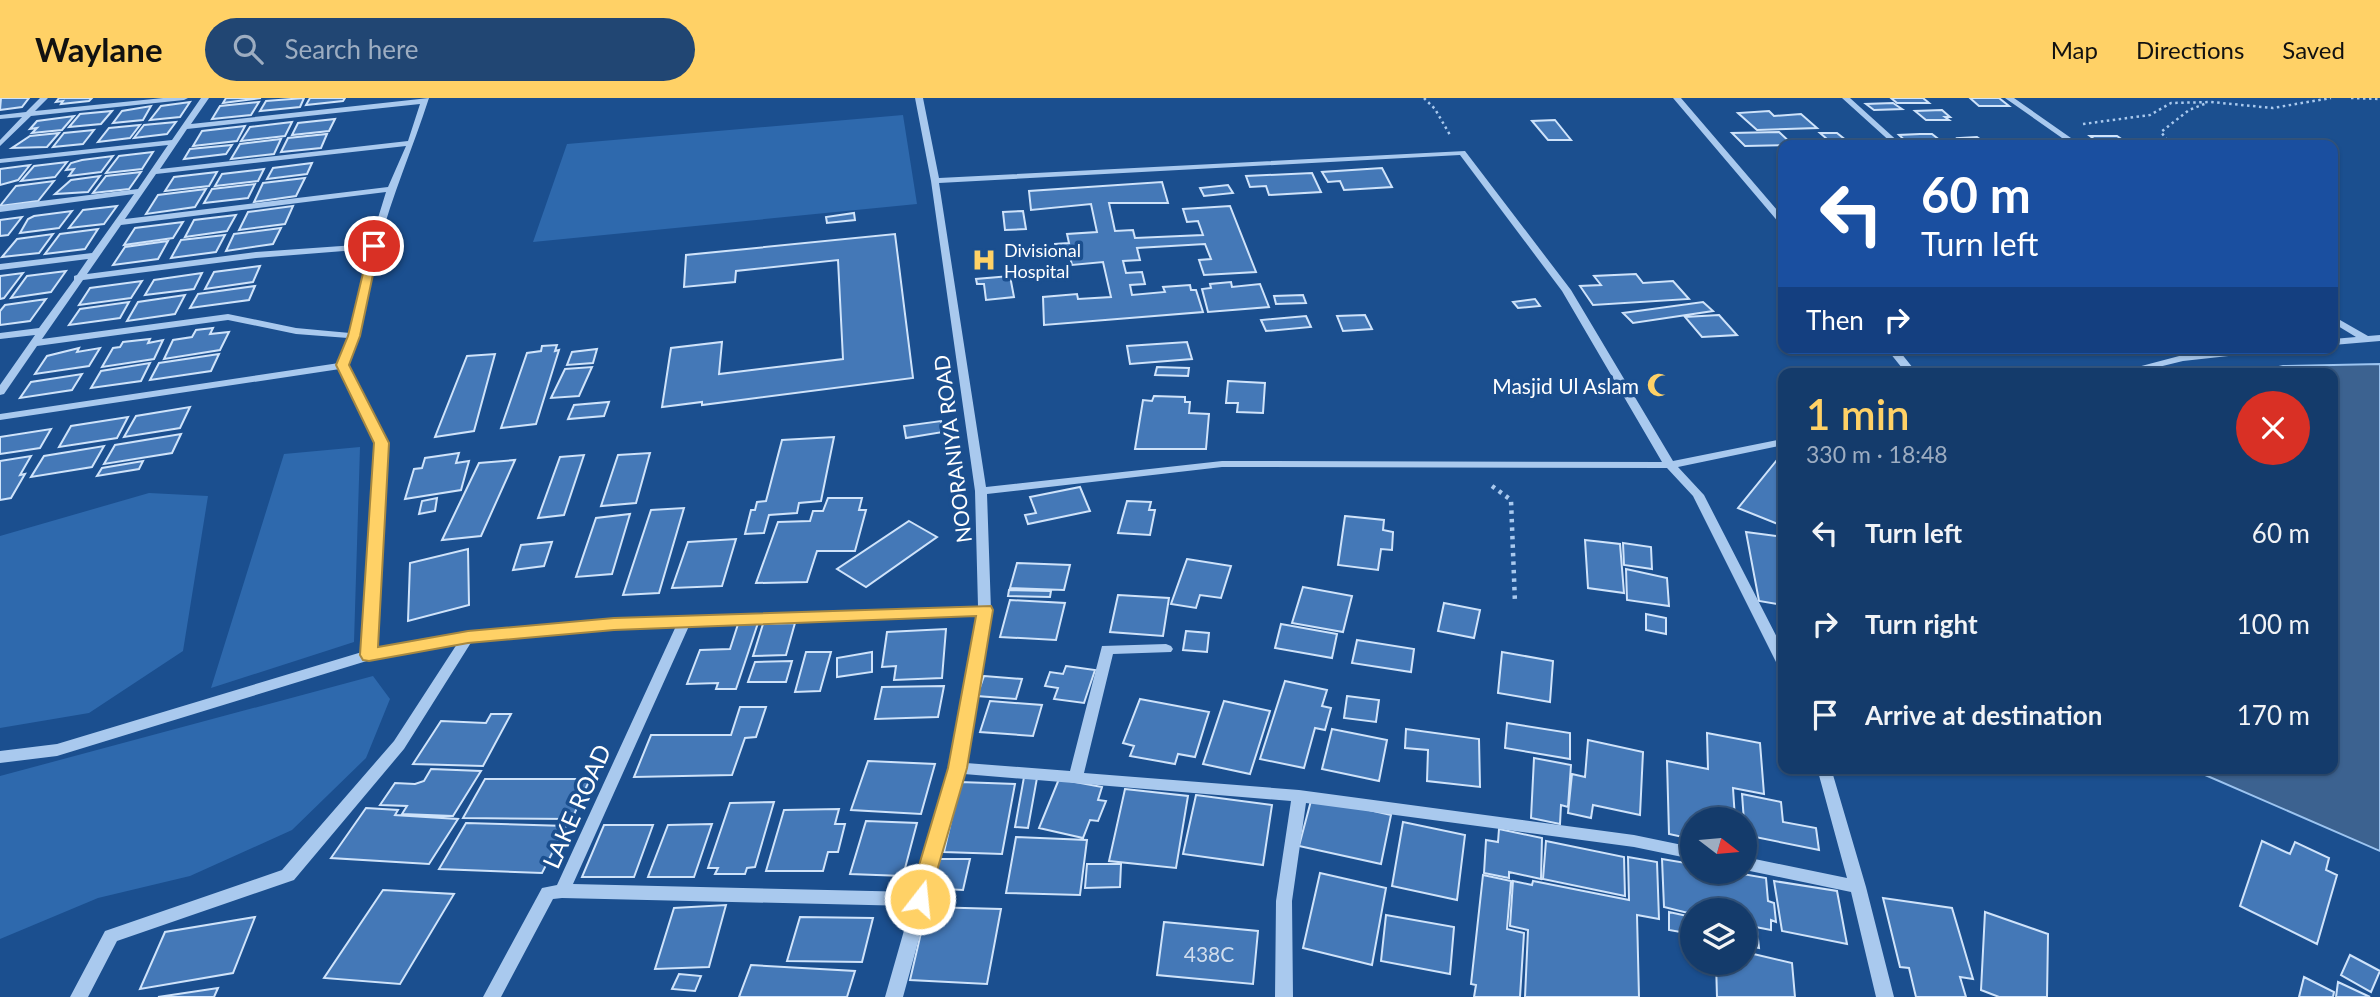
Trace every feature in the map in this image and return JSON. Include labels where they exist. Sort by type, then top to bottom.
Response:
[{"type":"street","points":[[0,144],[44,98]]},
{"type":"street","points":[[0,117],[184,98]]},
{"type":"street","points":[[0,392],[205,98]]},
{"type":"street","name":"NOORANIYA ROAD","points":[[894,997],[958,768],[985,610],[981,491],[935,181],[919,98]]},
{"type":"street","points":[[1677,98],[1778,216]]},
{"type":"street","points":[[1846,98],[1892,140]]},
{"type":"street","points":[[2009,98],[2070,140]]},
{"type":"street","points":[[184,127],[424,100],[411,143],[391,189],[374,246],[354,336],[343,365],[382,443],[369,655]]},
{"type":"street","points":[[0,162],[174,142]]},
{"type":"street","points":[[153,172],[411,143]]},
{"type":"street","points":[[935,181],[1462,153],[1566,290],[1670,465],[1698,495],[1778,652]]},
{"type":"street","points":[[121,222],[391,189]]},
{"type":"street","points":[[0,209],[139,191]]},
{"type":"street","points":[[77,278],[256,255],[374,246]]},
{"type":"street","points":[[0,267],[93,256]]},
{"type":"street","points":[[35,342],[228,317],[296,331],[354,336]]},
{"type":"street","points":[[2338,322],[2364,338]]},
{"type":"street","points":[[0,337],[43,331]]},
{"type":"street","points":[[2338,341],[2380,338]]},
{"type":"street","points":[[1896,354],[1908,368]]},
{"type":"street","points":[[2177,354],[2183,358]]},
{"type":"street","points":[[2141,368],[2183,358],[2219,354]]},
{"type":"street","points":[[0,417],[343,365]]},
{"type":"street","points":[[981,491],[1222,464],[1466,467],[1670,465],[1778,443]]},
{"type":"street","points":[[0,757],[57,750],[369,655],[468,637],[685,620],[985,610]]},
{"type":"street","name":"LAKE ROAD","points":[[492,997],[548,893],[562,891],[685,620]]},
{"type":"street","points":[[79,997],[111,936],[288,875],[399,745],[468,637]]},
{"type":"street","points":[[1076,777],[1107,649],[1167,649]]},
{"type":"street","points":[[958,768],[1299,796],[1634,841],[1680,851]]},
{"type":"street","points":[[1826,774],[1858,887],[1885,997]]},
{"type":"street","points":[[1284,997],[1284,901],[1299,796]]},
{"type":"street","points":[[1757,866],[1858,887]]},
{"type":"street","points":[[562,891],[920,899]]},
{"type":"path","points":[[1424,98],[1435,109],[1462,153]]},
{"type":"path","points":[[2037,118],[2075,125],[2150,115],[2171,103],[2211,102],[2273,108],[2331,98]]},
{"type":"path","points":[[2351,98],[2380,100]]},
{"type":"path","points":[[2167,140],[2161,132],[2189,110],[2211,102]]},
{"type":"path","points":[[1466,467],[1511,500],[1515,603]]},
{"type":"shaded area","points":[[903,115],[917,204],[533,242],[567,144]]},
{"type":"shaded area","points":[[2380,364],[2380,851],[2203,774],[2338,774],[2338,368],[2274,368]]},
{"type":"shaded area","points":[[360,447],[354,642],[211,688],[284,454]]},
{"type":"shaded area","points":[[149,493],[208,496],[183,651],[89,713],[0,728],[0,536]]},
{"type":"shaded area","points":[[373,676],[390,699],[366,758],[292,830],[190,876],[98,898],[0,939],[0,776]]},
{"type":"building","points":[[1,98],[29,98],[22,107],[0,110]]},
{"type":"building","points":[[59,98],[92,98],[89,101],[61,104],[63,101],[56,102]]},
{"type":"building","points":[[226,98],[261,98],[223,103]]},
{"type":"building","points":[[304,98],[300,107],[260,111],[266,101]]},
{"type":"building","points":[[310,98],[345,98],[343,101],[306,105]]},
{"type":"building","points":[[1891,98],[1923,98],[1929,103],[1897,103]]},
{"type":"building","points":[[1970,98],[1999,98],[2009,106],[1979,106]]},
{"type":"building","points":[[190,102],[180,117],[150,120],[161,106]]},
{"type":"building","points":[[259,102],[251,115],[212,119],[220,106]]},
{"type":"building","points":[[1893,103],[1902,109],[1874,110],[1866,104]]},
{"type":"building","points":[[151,106],[143,120],[113,123],[122,111]]},
{"type":"building","points":[[1942,110],[1950,117],[1945,117],[1949,120],[1926,120],[1915,111]]},
{"type":"building","points":[[112,111],[101,124],[69,127],[80,114]]},
{"type":"building","points":[[1769,111],[1774,116],[1801,114],[1817,128],[1757,130],[1738,113]]},
{"type":"building","points":[[74,116],[62,130],[32,133],[37,128],[30,129],[37,121]]},
{"type":"building","points":[[335,119],[329,131],[292,135],[298,123]]},
{"type":"building","points":[[1555,120],[1571,140],[1548,140],[1532,121]]},
{"type":"building","points":[[176,122],[167,134],[134,138],[144,125]]},
{"type":"building","points":[[292,122],[285,136],[241,141],[250,127]]},
{"type":"building","points":[[140,125],[130,138],[98,142],[109,128]]},
{"type":"building","points":[[245,126],[237,141],[193,146],[202,131]]},
{"type":"building","points":[[94,130],[83,144],[53,147],[64,133]]},
{"type":"building","points":[[1779,132],[1788,140],[1778,140],[1778,145],[1745,146],[1732,133]]},
{"type":"building","points":[[59,133],[47,147],[12,148],[30,136]]},
{"type":"building","points":[[1820,133],[1837,133],[1846,140],[1828,140]]},
{"type":"building","points":[[327,134],[321,148],[281,152],[288,138]]},
{"type":"building","points":[[1932,134],[1940,140],[1904,140],[1899,135]]},
{"type":"building","points":[[2090,136],[2117,136],[2123,140],[2095,140]]},
{"type":"building","points":[[1977,137],[1981,140],[1961,140],[1958,138]]},
{"type":"building","points":[[281,139],[274,154],[231,159],[240,144]]},
{"type":"building","points":[[232,145],[226,154],[184,159],[190,149]]},
{"type":"building","points":[[153,152],[142,169],[106,173],[119,156]]},
{"type":"building","points":[[113,156],[101,172],[69,176],[74,169],[66,170],[71,163]]},
{"type":"building","points":[[67,162],[55,177],[21,181],[34,166]]},
{"type":"building","points":[[312,163],[307,174],[267,179],[273,168]]},
{"type":"building","points":[[30,165],[18,180],[0,185],[0,169]]},
{"type":"building","points":[[1382,168],[1392,187],[1344,190],[1340,181],[1328,182],[1322,172]]},
{"type":"building","points":[[264,169],[258,181],[215,186],[222,174]]},
{"type":"building","points":[[141,172],[129,189],[93,193],[106,176]]},
{"type":"building","points":[[217,172],[209,186],[165,191],[174,177]]},
{"type":"building","points":[[1312,173],[1321,192],[1269,195],[1266,186],[1250,187],[1246,176]]},
{"type":"building","points":[[100,176],[88,192],[55,194],[71,180]]},
{"type":"building","points":[[305,178],[296,196],[254,202],[263,183]]},
{"type":"building","points":[[54,181],[38,201],[0,206],[16,186]]},
{"type":"building","points":[[1162,182],[1168,203],[1109,203],[1115,231],[1133,230],[1135,238],[1203,235],[1198,221],[1187,222],[1183,209],[1230,206],[1256,272],[1204,275],[1199,260],[1211,259],[1205,244],[1137,248],[1140,260],[1123,261],[1126,273],[1142,272],[1145,284],[1130,285],[1132,295],[1165,292],[1163,287],[1190,285],[1191,290],[1196,290],[1203,312],[1044,325],[1043,297],[1077,294],[1078,299],[1111,297],[1103,262],[1072,265],[1070,257],[1056,258],[1055,244],[1069,243],[1067,234],[1097,232],[1091,204],[1031,210],[1029,191]]},
{"type":"building","points":[[255,184],[248,198],[204,203],[212,189]]},
{"type":"building","points":[[1228,185],[1233,193],[1204,196],[1200,188]]},
{"type":"building","points":[[206,189],[195,207],[146,214],[158,195]]},
{"type":"building","points":[[117,206],[104,224],[69,228],[83,210]]},
{"type":"building","points":[[293,206],[285,224],[239,230],[248,212]]},
{"type":"building","points":[[72,211],[59,228],[20,233],[28,219],[34,216]]},
{"type":"building","points":[[1023,211],[1026,229],[1005,230],[1003,212]]},
{"type":"building","points":[[854,213],[855,220],[827,223],[826,217]]},
{"type":"building","points":[[236,215],[227,231],[185,237],[194,220]]},
{"type":"building","points":[[22,217],[8,235],[0,236],[0,220]]},
{"type":"building","points":[[183,222],[173,238],[124,245],[135,228]]},
{"type":"building","points":[[281,228],[273,244],[226,251],[234,234]]},
{"type":"building","points":[[98,229],[85,249],[45,254],[60,234]]},
{"type":"building","points":[[53,234],[39,253],[2,257],[17,239]]},
{"type":"building","points":[[895,234],[913,378],[702,405],[702,402],[662,407],[671,348],[722,342],[719,374],[843,359],[838,260],[736,271],[735,282],[684,287],[686,255]]},
{"type":"building","points":[[225,235],[216,252],[171,258],[181,240]]},
{"type":"building","points":[[168,241],[158,259],[113,265],[125,247]]},
{"type":"building","points":[[260,266],[253,282],[205,289],[214,272]]},
{"type":"building","points":[[66,271],[51,292],[11,298],[27,276]]},
{"type":"building","points":[[23,273],[4,298],[0,299],[0,276]]},
{"type":"building","points":[[202,273],[194,289],[145,295],[154,280]]},
{"type":"building","points":[[1636,274],[1643,283],[1673,281],[1689,299],[1593,305],[1580,286],[1601,285],[1594,276]]},
{"type":"building","points":[[1010,276],[1014,297],[986,300],[984,284],[977,284],[976,279]]},
{"type":"building","points":[[142,281],[131,298],[79,305],[90,288]]},
{"type":"building","points":[[1231,282],[1232,287],[1260,284],[1269,307],[1208,312],[1202,289],[1211,288],[1210,284]]},
{"type":"building","points":[[255,286],[249,300],[190,308],[198,294]]},
{"type":"building","points":[[185,295],[175,314],[127,321],[138,302]]},
{"type":"building","points":[[1303,295],[1306,303],[1276,304],[1274,296]]},
{"type":"building","points":[[46,299],[30,321],[0,325],[0,311],[5,305]]},
{"type":"building","points":[[1535,299],[1540,306],[1518,308],[1513,302]]},
{"type":"building","points":[[129,302],[120,318],[69,325],[80,309]]},
{"type":"building","points":[[1703,302],[1713,311],[1633,323],[1623,313]]},
{"type":"building","points":[[1365,315],[1372,329],[1343,331],[1337,316]]},
{"type":"building","points":[[1719,315],[1737,335],[1702,337],[1685,317]]},
{"type":"building","points":[[1306,316],[1311,327],[1266,331],[1261,320]]},
{"type":"building","points":[[213,328],[210,334],[229,332],[220,350],[164,359],[173,340],[192,337],[196,330]]},
{"type":"building","points":[[150,339],[148,343],[163,340],[154,359],[102,367],[113,348],[120,347],[123,342]]},
{"type":"building","points":[[1187,342],[1192,359],[1130,364],[1127,346]]},
{"type":"building","points":[[557,345],[555,351],[559,350],[536,424],[501,428],[527,353],[541,351],[542,346]]},
{"type":"building","points":[[79,348],[77,352],[100,348],[89,366],[35,374],[47,356]]},
{"type":"building","points":[[597,349],[593,363],[567,365],[572,352]]},
{"type":"building","points":[[219,354],[211,371],[150,380],[159,363]]},
{"type":"building","points":[[495,354],[474,431],[435,437],[467,356]]},
{"type":"building","points":[[150,363],[141,381],[91,388],[101,371]]},
{"type":"building","points":[[592,367],[579,396],[551,398],[565,369]]},
{"type":"building","points":[[1157,367],[1189,368],[1188,376],[1155,375]]},
{"type":"building","points":[[82,374],[72,390],[20,398],[31,382]]},
{"type":"building","points":[[1228,381],[1265,383],[1263,413],[1237,412],[1238,403],[1226,403]]},
{"type":"building","points":[[1154,396],[1185,397],[1185,402],[1190,402],[1189,413],[1209,414],[1206,449],[1135,449],[1143,400],[1152,401]]},
{"type":"building","points":[[609,402],[604,416],[568,419],[574,405]]},
{"type":"building","points":[[190,407],[180,428],[124,437],[136,416]]},
{"type":"building","points":[[128,417],[117,438],[59,447],[71,426]]},
{"type":"building","points":[[941,421],[943,432],[906,438],[904,426]]},
{"type":"building","points":[[51,429],[40,448],[0,454],[0,437]]},
{"type":"building","points":[[181,434],[172,453],[104,464],[115,445]]},
{"type":"building","points":[[834,437],[821,501],[799,503],[797,513],[769,515],[764,533],[745,534],[751,510],[755,510],[757,502],[766,501],[782,440]]},
{"type":"building","points":[[104,446],[92,467],[31,477],[44,456]]},
{"type":"building","points":[[459,453],[456,463],[469,461],[461,490],[405,499],[414,469],[422,468],[425,458]]},
{"type":"building","points":[[650,453],[636,503],[601,506],[618,455]]},
{"type":"building","points":[[584,455],[564,515],[538,518],[560,457]]},
{"type":"building","points":[[31,456],[20,475],[25,474],[11,498],[0,500],[0,461]]},
{"type":"building","points":[[1778,459],[1778,524],[1738,508]]},
{"type":"building","points":[[515,460],[481,536],[442,540],[479,463]]},
{"type":"building","points":[[143,461],[139,469],[97,476],[102,468]]},
{"type":"building","points":[[1080,487],[1090,511],[1028,524],[1025,515],[1036,513],[1030,497]]},
{"type":"building","points":[[437,498],[435,511],[419,514],[422,501]]},
{"type":"building","points":[[828,498],[862,498],[859,510],[866,510],[855,551],[817,551],[807,582],[756,583],[778,522],[810,521],[813,511],[823,511]]},
{"type":"building","points":[[1127,501],[1151,502],[1149,510],[1155,510],[1150,535],[1118,533]]},
{"type":"building","points":[[684,508],[659,593],[623,595],[651,510]]},
{"type":"building","points":[[630,514],[612,574],[576,577],[596,518]]},
{"type":"building","points":[[1345,516],[1384,520],[1383,530],[1393,532],[1392,550],[1381,549],[1378,570],[1338,565]]},
{"type":"building","points":[[909,521],[937,537],[866,587],[837,569]]},
{"type":"building","points":[[1746,532],[1778,536],[1778,604],[1759,601]]},
{"type":"building","points":[[736,539],[722,586],[672,588],[688,542]]},
{"type":"building","points":[[1585,540],[1620,544],[1624,593],[1588,588]]},
{"type":"building","points":[[552,542],[544,566],[513,570],[521,545]]},
{"type":"building","points":[[1623,543],[1651,547],[1652,569],[1624,565]]},
{"type":"building","points":[[468,549],[469,605],[408,621],[410,563]]},
{"type":"building","points":[[1187,559],[1231,566],[1221,598],[1200,595],[1196,608],[1171,604]]},
{"type":"building","points":[[1017,563],[1070,565],[1064,590],[1010,588]]},
{"type":"building","points":[[1626,569],[1667,578],[1669,606],[1627,600]]},
{"type":"building","points":[[1303,587],[1352,596],[1343,632],[1292,623]]},
{"type":"building","points":[[1009,590],[1051,591],[1050,597],[1008,596]]},
{"type":"building","points":[[1118,595],[1169,598],[1163,636],[1110,632]]},
{"type":"building","points":[[1010,600],[1065,603],[1056,640],[1000,637]]},
{"type":"building","points":[[1444,603],[1480,610],[1474,638],[1438,631]]},
{"type":"building","points":[[1646,614],[1666,618],[1666,634],[1646,630]]},
{"type":"building","points":[[759,620],[736,689],[716,689],[718,683],[687,684],[700,650],[730,649],[739,621]]},
{"type":"building","points":[[795,623],[786,655],[753,656],[763,624]]},
{"type":"building","points":[[1281,624],[1337,634],[1332,658],[1275,648]]},
{"type":"building","points":[[946,629],[942,678],[894,680],[896,666],[882,667],[887,632]]},
{"type":"building","points":[[1186,631],[1209,633],[1207,652],[1183,650]]},
{"type":"building","points":[[1357,640],[1414,649],[1411,672],[1352,663]]},
{"type":"building","points":[[806,652],[831,652],[820,691],[795,692]]},
{"type":"building","points":[[872,652],[872,672],[837,677],[837,658]]},
{"type":"building","points":[[1502,652],[1553,661],[1550,702],[1498,693]]},
{"type":"building","points":[[792,661],[786,682],[748,682],[755,662]]},
{"type":"building","points":[[1066,666],[1095,670],[1084,703],[1054,699],[1058,688],[1045,686],[1050,672],[1063,674]]},
{"type":"building","points":[[984,676],[1022,679],[1016,699],[977,696]]},
{"type":"building","points":[[1285,681],[1327,690],[1322,706],[1331,708],[1325,730],[1315,728],[1304,768],[1260,759]]},
{"type":"building","points":[[944,686],[938,717],[875,719],[882,687]]},
{"type":"building","points":[[1347,696],[1379,700],[1376,722],[1344,718]]},
{"type":"building","points":[[1140,699],[1209,712],[1195,757],[1178,754],[1175,764],[1130,756],[1134,746],[1123,743]]},
{"type":"building","points":[[990,701],[1042,705],[1033,736],[980,732]]},
{"type":"building","points":[[1224,701],[1270,711],[1250,774],[1203,764]]},
{"type":"building","points":[[740,707],[766,707],[756,737],[745,738],[732,775],[634,777],[651,735],[731,735]]},
{"type":"building","points":[[491,714],[511,714],[483,766],[413,764],[441,721],[486,723]]},
{"type":"building","points":[[1507,723],[1570,733],[1570,759],[1505,748]]},
{"type":"building","points":[[1332,729],[1387,740],[1379,781],[1322,769]]},
{"type":"building","points":[[1406,729],[1479,739],[1480,787],[1427,781],[1428,750],[1405,748]]},
{"type":"building","points":[[1707,733],[1760,743],[1764,794],[1733,788],[1734,807],[1680,807],[1680,836],[1669,834],[1667,761],[1708,769]]},
{"type":"building","points":[[1588,740],[1643,752],[1640,815],[1593,805],[1591,818],[1568,813],[1572,774],[1585,777]]},
{"type":"building","points":[[1534,758],[1571,765],[1568,807],[1561,805],[1560,824],[1531,818]]},
{"type":"building","points":[[868,761],[935,764],[921,814],[851,810]]},
{"type":"building","points":[[431,769],[481,771],[453,816],[402,814],[407,806],[380,805],[395,783],[415,784],[424,781]]},
{"type":"building","points":[[1024,777],[1037,778],[1028,828],[1015,827]]},
{"type":"building","points":[[485,779],[590,779],[572,819],[463,818]]},
{"type":"building","points":[[1059,779],[1102,787],[1098,800],[1106,801],[1098,821],[1090,820],[1083,838],[1039,828]]},
{"type":"building","points":[[960,782],[1015,784],[1002,854],[944,852]]},
{"type":"building","points":[[1125,789],[1188,796],[1176,868],[1109,861]]},
{"type":"building","points":[[1742,794],[1781,802],[1783,822],[1816,828],[1819,850],[1757,837],[1757,807],[1743,807]]},
{"type":"building","points":[[1196,795],[1272,805],[1263,865],[1183,854]]},
{"type":"building","points":[[1312,797],[1391,815],[1381,864],[1299,846]]},
{"type":"building","points":[[774,802],[755,867],[747,868],[745,874],[715,874],[718,868],[708,868],[730,803]]},
{"type":"building","points":[[366,808],[398,810],[395,815],[458,819],[429,864],[331,858]]},
{"type":"building","points":[[839,809],[835,824],[845,824],[838,852],[828,852],[823,871],[766,871],[784,810]]},
{"type":"building","points":[[866,821],[917,823],[903,876],[850,874]]},
{"type":"building","points":[[1403,822],[1465,835],[1457,900],[1392,886]]},
{"type":"building","points":[[466,823],[566,826],[542,873],[439,869]]},
{"type":"building","points":[[712,824],[694,877],[648,877],[668,825]]},
{"type":"building","points":[[604,825],[653,825],[634,877],[582,877]]},
{"type":"building","points":[[1499,829],[1542,838],[1541,879],[1509,872],[1509,878],[1484,873],[1486,840],[1498,842]]},
{"type":"building","points":[[1016,837],[1087,840],[1080,895],[1006,893]]},
{"type":"building","points":[[1546,841],[1624,857],[1625,896],[1543,879]]},
{"type":"building","points":[[2262,841],[2290,854],[2295,842],[2329,858],[2326,870],[2337,875],[2317,944],[2240,906]]},
{"type":"building","points":[[1628,857],[1657,862],[1659,919],[1637,915],[1639,997],[1525,997],[1528,930],[1510,926],[1513,881],[1532,885],[1533,881],[1629,900]]},
{"type":"building","points":[[933,859],[970,859],[963,890],[926,888]]},
{"type":"building","points":[[1662,859],[1680,862],[1680,884],[1757,884],[1757,876],[1766,878],[1768,901],[1774,903],[1776,922],[1771,920],[1771,930],[1757,927],[1757,898],[1680,898],[1680,911],[1664,907]]},
{"type":"building","points":[[1087,864],[1121,864],[1120,887],[1085,888]]},
{"type":"building","points":[[1320,873],[1386,888],[1372,965],[1303,948]]},
{"type":"building","points":[[1483,875],[1511,881],[1507,929],[1524,933],[1520,997],[1474,997],[1476,985],[1471,984]]},
{"type":"building","points":[[1774,881],[1837,891],[1847,944],[1782,931]]},
{"type":"building","points":[[383,890],[454,894],[400,984],[324,978]]},
{"type":"building","points":[[1883,898],[1952,908],[1973,979],[1960,977],[1966,997],[1916,997],[1909,968],[1900,967]]},
{"type":"building","points":[[726,905],[709,967],[655,969],[674,908]]},
{"type":"building","points":[[927,907],[1001,909],[987,984],[910,980]]},
{"type":"building","points":[[1669,912],[1680,914],[1680,932],[1669,930]]},
{"type":"building","points":[[1985,912],[2048,934],[2047,997],[1999,997],[1981,990]]},
{"type":"building","points":[[1386,915],[1454,927],[1450,974],[1381,961]]},
{"type":"building","points":[[255,917],[233,973],[140,989],[165,932]]},
{"type":"building","points":[[800,917],[873,918],[862,962],[787,961]]},
{"type":"building","points":[[1164,922],[1258,931],[1253,984],[1157,975]]},
{"type":"building","points":[[1757,955],[1792,963],[1795,997],[1717,997],[1716,975],[1757,975]]},
{"type":"building","points":[[2350,955],[2380,971],[2371,992],[2341,975]]},
{"type":"building","points":[[751,965],[855,971],[847,997],[739,997]]},
{"type":"building","points":[[679,974],[701,976],[695,991],[672,989]]},
{"type":"building","points":[[2304,977],[2334,992],[2333,997],[2299,997]]},
{"type":"building","points":[[2338,982],[2370,997],[2336,997]]},
{"type":"building","points":[[218,988],[214,997],[158,997]]},
{"type":"place","name":"Divisional Hospital","points":[[984,260]]},
{"type":"place","name":"Masjid Ul Aslam","points":[[1659,385]]},
{"type":"route","points":[[374,246],[354,336],[343,365],[382,443],[369,655],[468,637],[614,624],[985,610],[958,768],[920,899]]}]
